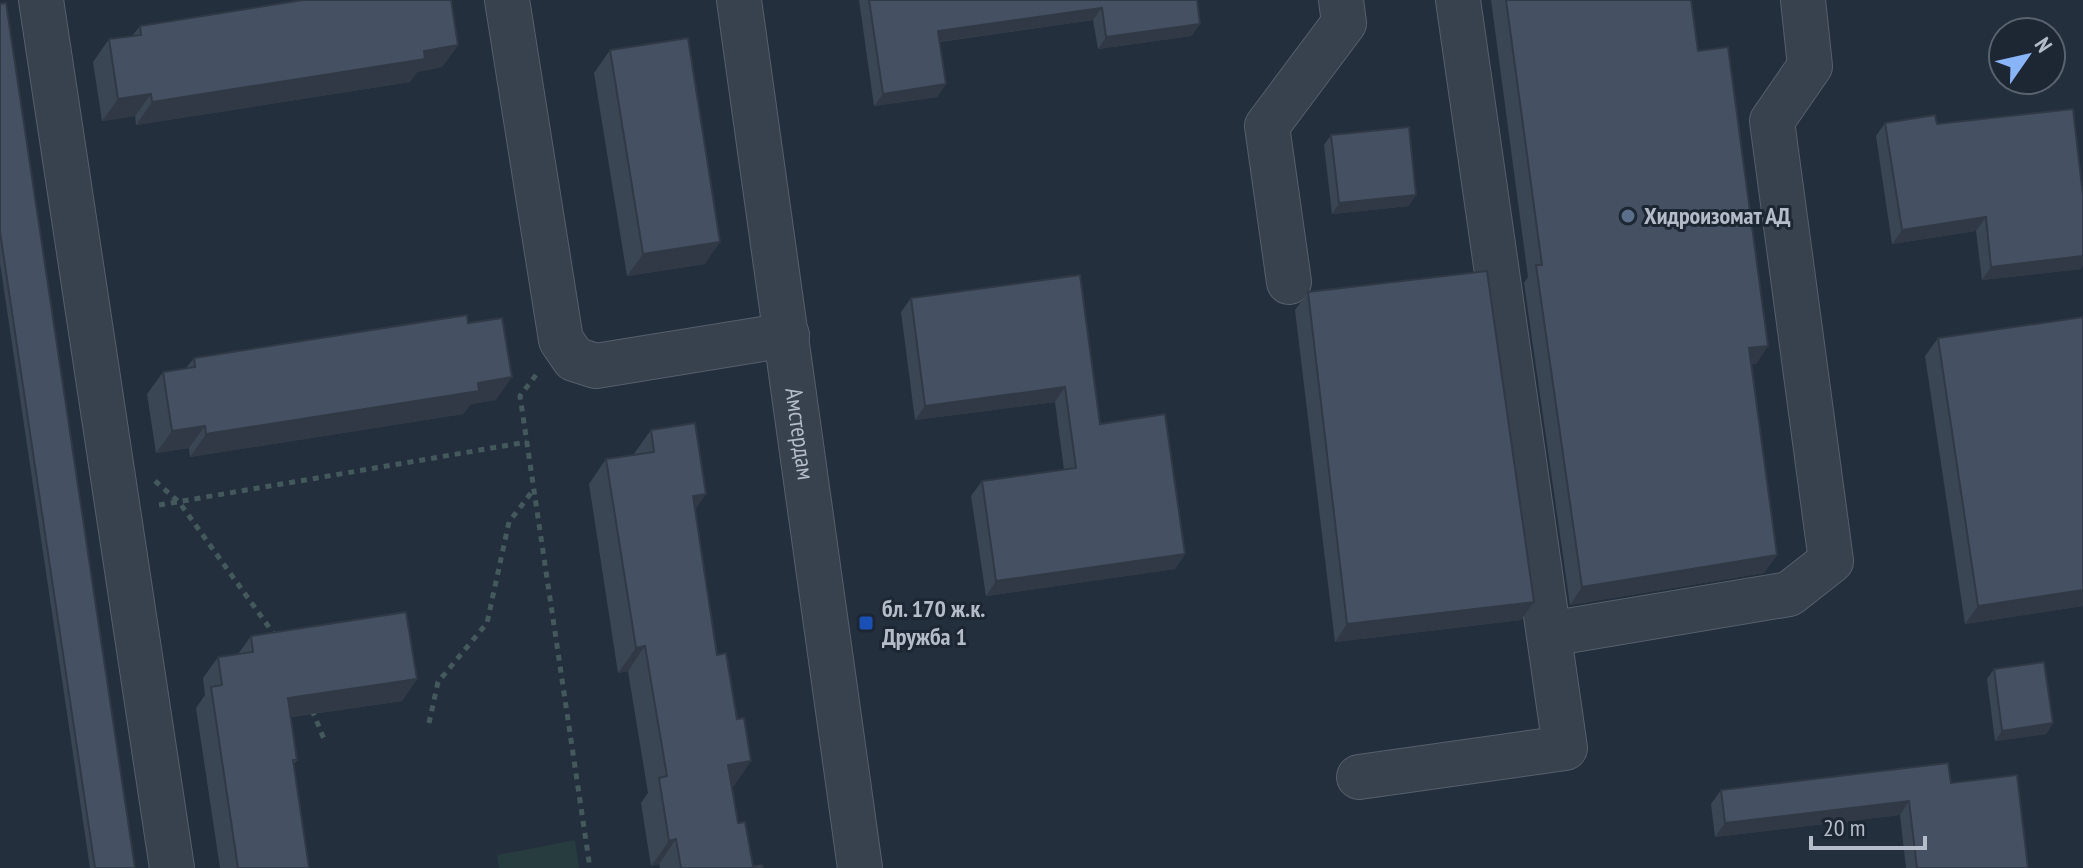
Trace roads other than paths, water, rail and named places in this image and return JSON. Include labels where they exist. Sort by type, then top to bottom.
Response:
[{"type":"street","points":[[41,0],[172,868]]},
{"type":"street","name":"Амстердам","points":[[739,0],[860,868]]},
{"type":"street","points":[[1289,282],[1267,126],[1344,23],[1341,0]]},
{"type":"street","points":[[1359,777],[1565,748],[1458,0]]},
{"type":"street","points":[[1549,634],[1789,594],[1831,561],[1772,121],[1810,66],[1803,0]]},
{"type":"street","points":[[515,1],[561,340],[574,359],[596,366],[787,335]]},
{"type":"place","name":"Хидроизомат АД","points":[[1628,216]]},
{"type":"place","name":"бл. 170 ж.к. Дружба 1","points":[[866,623]]}]
